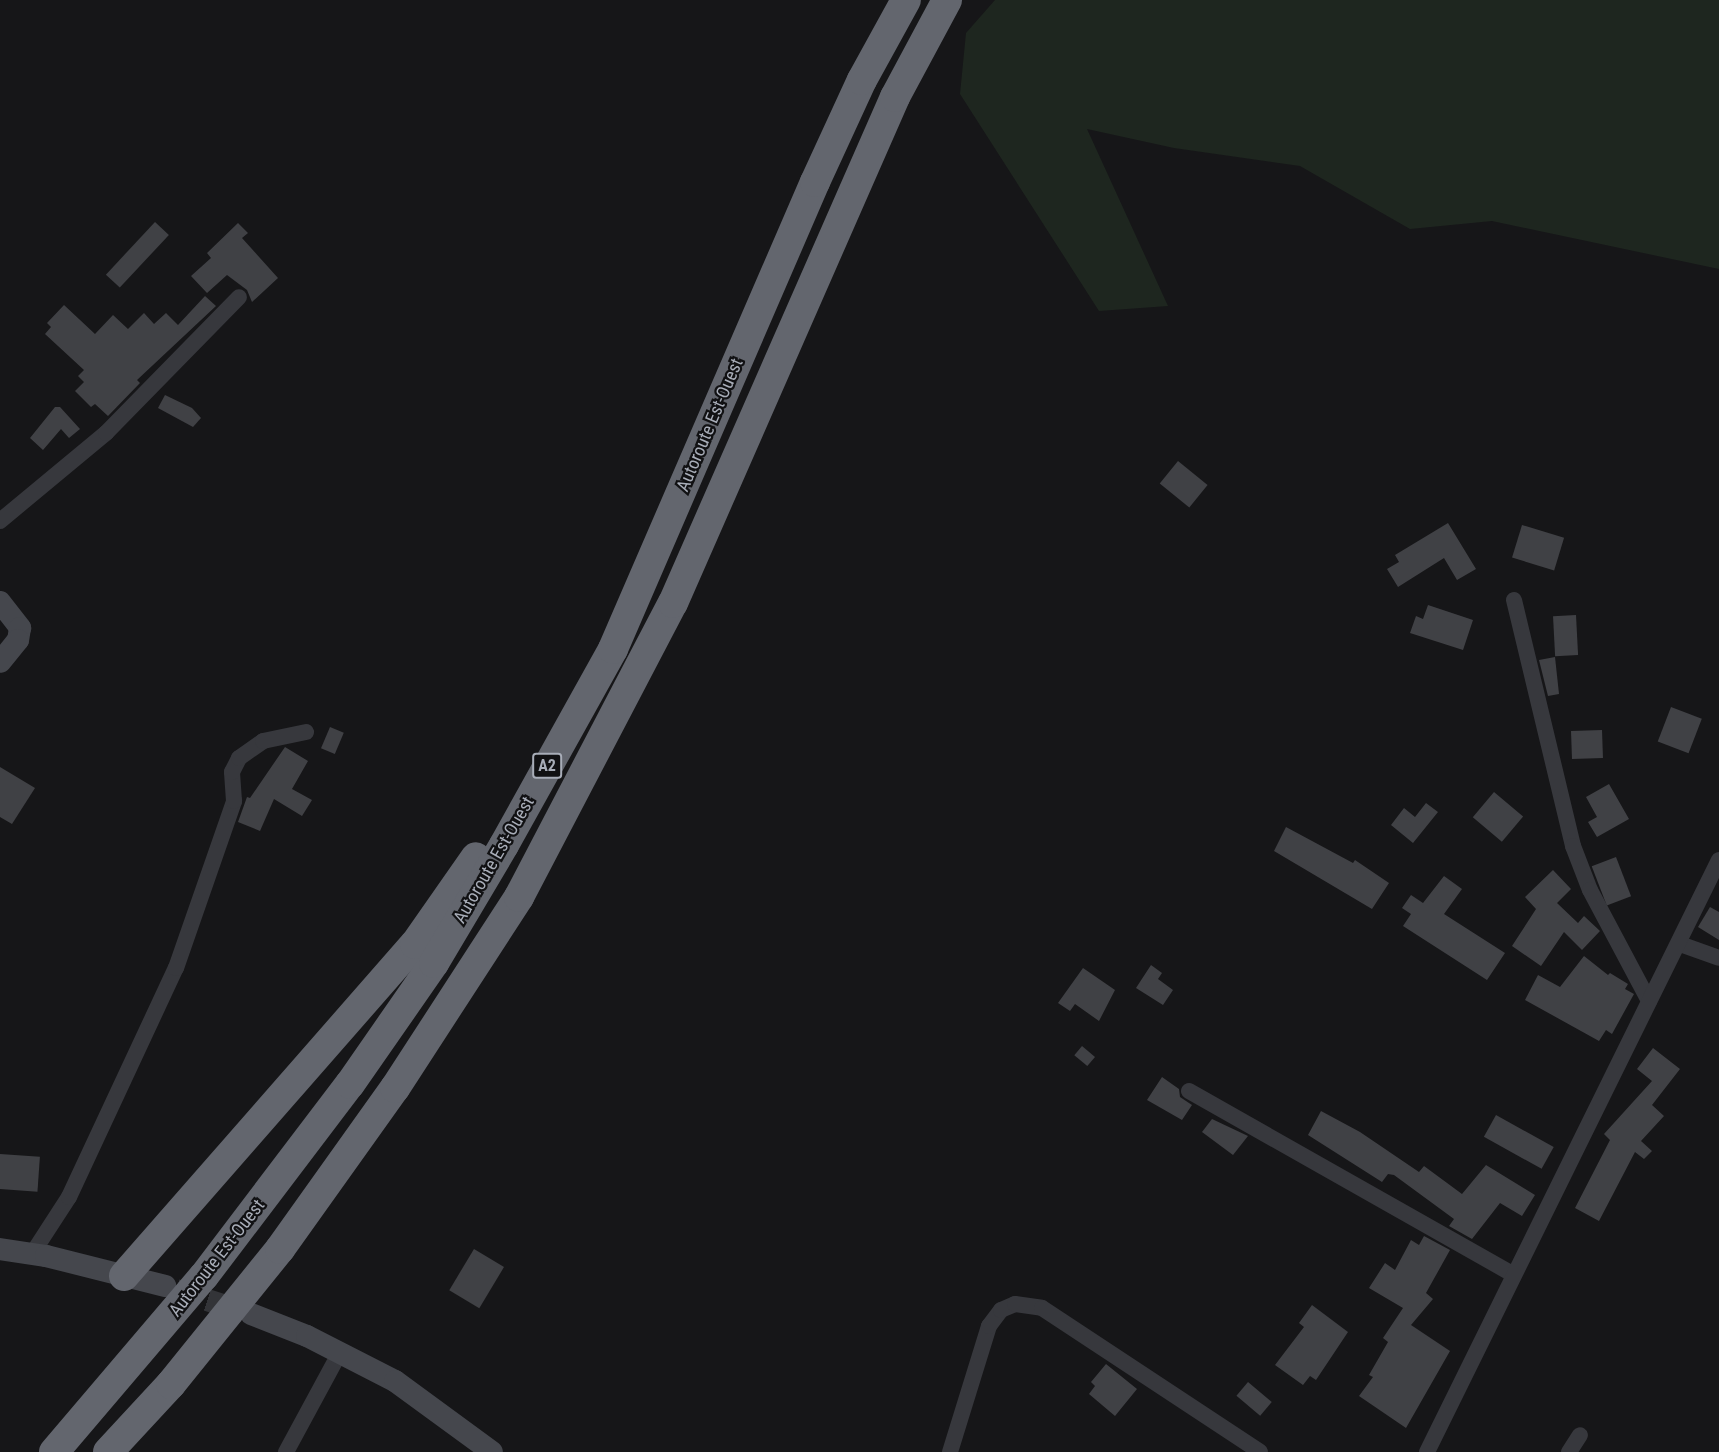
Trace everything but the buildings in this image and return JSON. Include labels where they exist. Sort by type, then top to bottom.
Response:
[{"type":"highway","name":"Autoroute Est-Ouest","points":[[54,1452],[204,1276],[351,1084],[434,963],[613,649],[862,80],[906,0]]},
{"type":"highway","name":"Autoroute Est-Ouest","points":[[108,1452],[171,1384],[287,1240],[395,1088],[519,897],[673,603],[895,98],[947,0]]},
{"type":"highway","points":[[124,1276],[415,944],[575,715]]},
{"type":"main road","points":[[0,602],[20,628],[18,640],[0,662]]},
{"type":"main road","points":[[0,1249],[32,1254],[165,1286]]},
{"type":"main road","points":[[251,1314],[340,1352],[395,1381],[492,1452]]},
{"type":"street","points":[[0,522],[106,434],[239,297]]},
{"type":"street","points":[[1514,600],[1573,846],[1590,890],[1649,1001]]},
{"type":"street","points":[[32,1254],[69,1197],[176,968],[234,801],[232,772],[239,758],[263,741],[306,732]]},
{"type":"street","points":[[1427,1452],[1513,1274],[1649,1001],[1680,944],[1719,860]]},
{"type":"street","points":[[1680,944],[1719,958]]},
{"type":"street","points":[[1189,1091],[1513,1274]]},
{"type":"street","points":[[950,1452],[989,1326],[1001,1310],[1015,1304],[1042,1308],[1260,1452]]},
{"type":"street","points":[[286,1452],[340,1352]]},
{"type":"street","points":[[1569,1452],[1580,1435]]},
{"type":"shaded area","points":[[995,0],[1719,0],[1719,269],[1492,221],[1410,229],[1300,166],[1174,148],[1087,129],[1168,306],[1099,311],[960,94],[966,33]]},
{"type":"tunnel","points":[[176,1290],[244,1312]]}]
